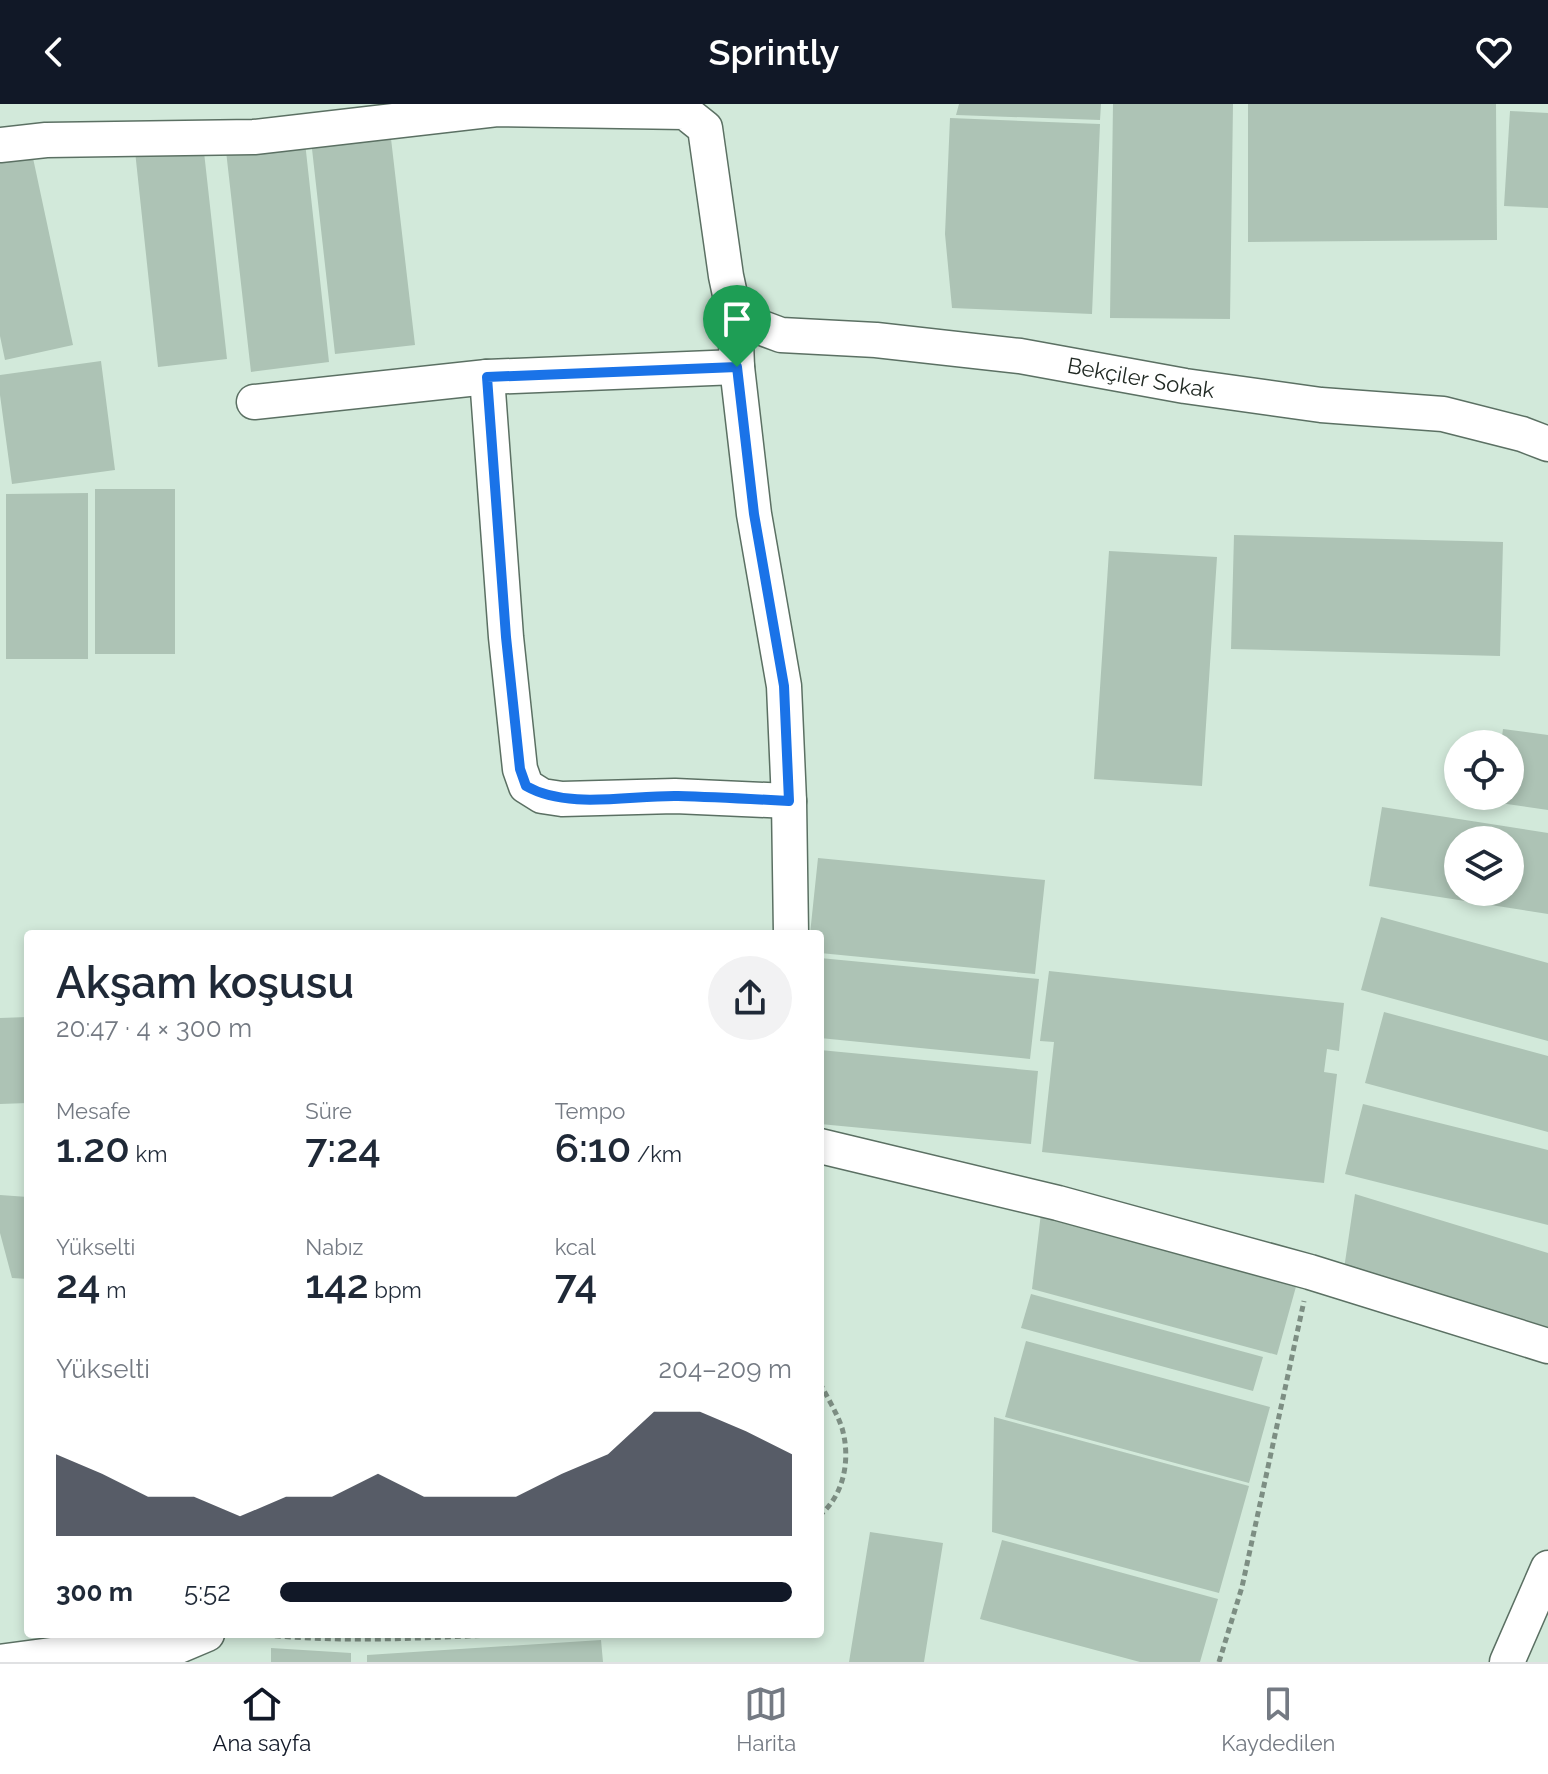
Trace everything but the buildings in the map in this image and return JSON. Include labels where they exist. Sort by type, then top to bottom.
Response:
[{"type":"street","points":[[0,145],[46,140],[254,137],[497,109],[685,112],[705,128],[735,318],[737,367],[754,514],[784,686],[791,930]]},
{"type":"street","name":"Bekçiler Sokak","points":[[735,318],[781,335],[876,340],[1020,356],[1185,386],[1321,405],[1443,414],[1522,434],[1548,444]]},
{"type":"street","points":[[254,402],[487,377],[737,367]]},
{"type":"street","points":[[487,377],[506,637],[520,769],[526,786],[542,796],[562,799],[675,796],[789,801]]},
{"type":"street","points":[[824,1147],[1058,1203],[1310,1272],[1548,1346]]},
{"type":"street","points":[[1507,1662],[1548,1568]]},
{"type":"street","points":[[0,1662],[81,1651],[174,1648],[198,1638]]},
{"type":"path","points":[[1219,1662],[1242,1587],[1310,1272]]},
{"type":"path","points":[[824,1392],[842,1430],[846,1473],[833,1504],[824,1512]]},
{"type":"path","points":[[292,1638],[415,1638]]},
{"type":"route","points":[[737,367],[754,514],[784,686],[789,801],[675,796],[562,799],[542,796],[526,786],[520,769],[506,637],[487,377],[737,367]]}]
